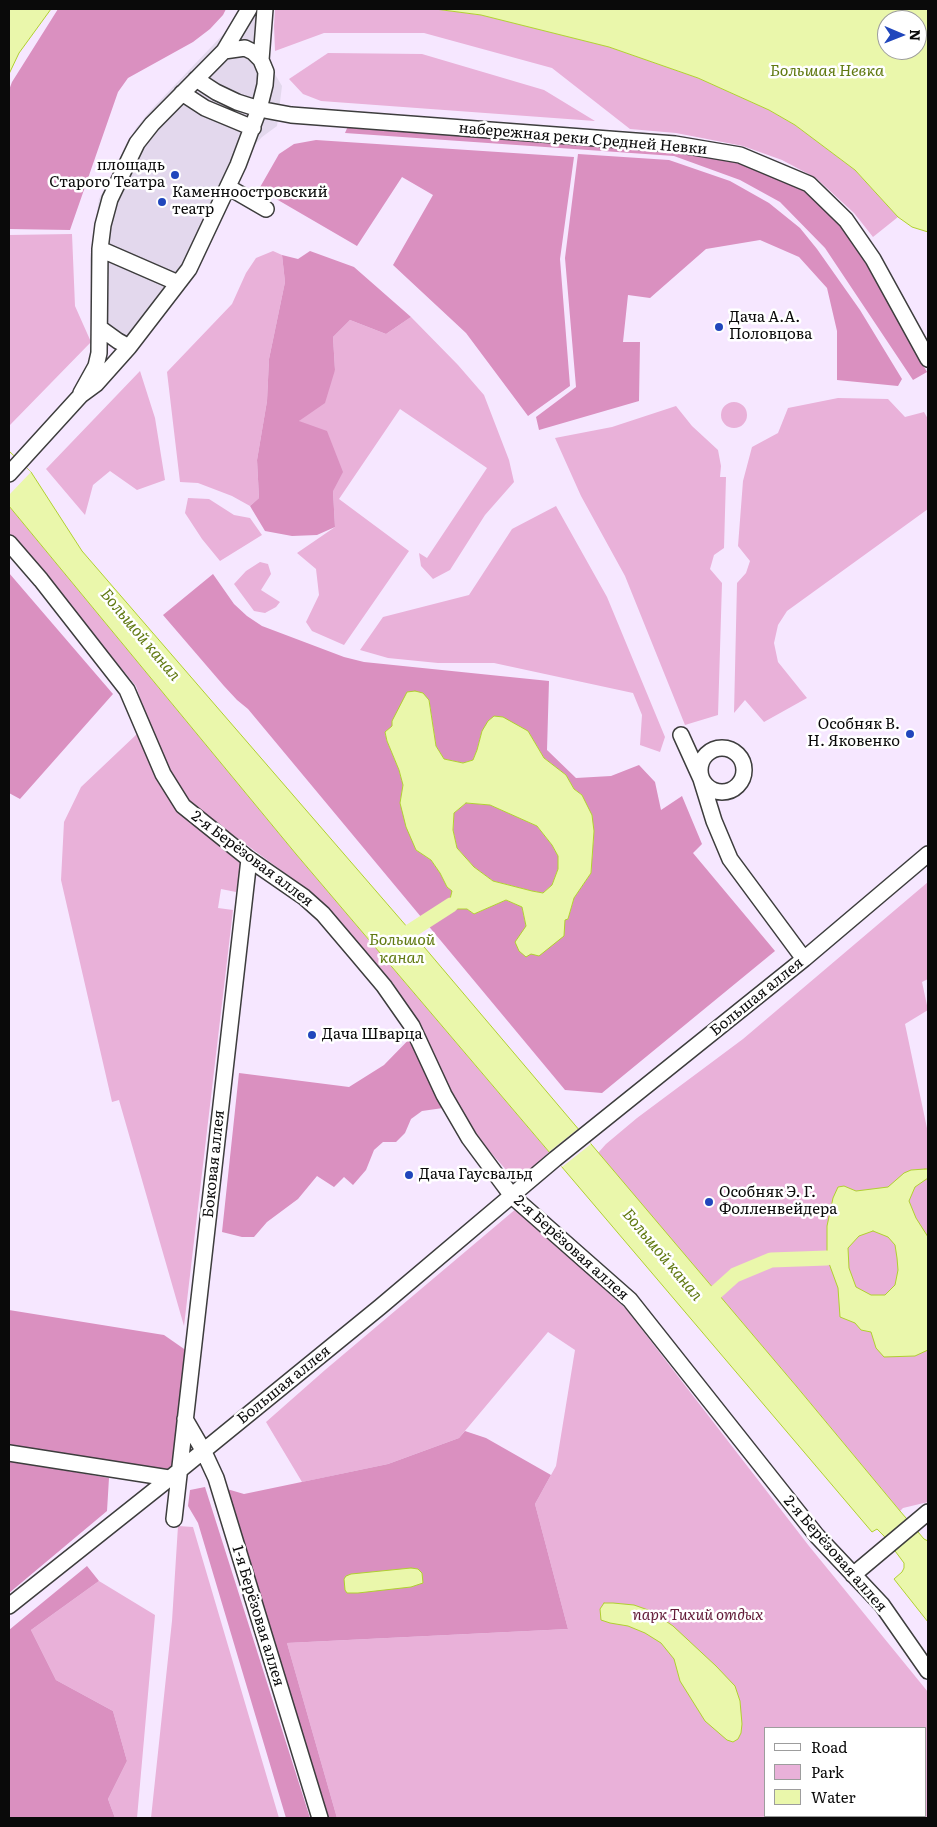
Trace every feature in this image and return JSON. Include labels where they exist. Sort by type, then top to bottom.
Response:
[{"type":"street","points":[[81,395],[96,366],[99,353],[100,249],[102,224],[110,199],[137,143],[152,124],[224,51],[249,9]]},
{"type":"street","points":[[9,474],[81,395],[96,384],[129,347],[189,269],[228,187],[259,109],[266,72],[262,60],[265,9]]},
{"type":"street","points":[[224,51],[245,48],[254,52],[262,60]]},
{"type":"street","points":[[196,79],[216,92],[259,109]]},
{"type":"street","points":[[182,93],[205,108],[253,128]]},
{"type":"street","name":"набережная реки Средней Невки","points":[[259,109],[292,115],[674,144],[740,155],[809,184],[846,220],[873,259],[928,359]]},
{"type":"street","points":[[228,187],[266,209]]},
{"type":"street","points":[[100,249],[178,283]]},
{"type":"street","points":[[100,328],[118,342],[129,347]]},
{"type":"street","name":"2-я Берёзовая аллея","points":[[9,543],[127,690],[163,774],[183,806],[249,859],[304,897],[323,914],[384,986],[412,1026],[444,1095],[469,1138],[512,1196],[630,1300],[817,1536],[882,1605],[928,1671]]},
{"type":"street","points":[[681,735],[701,779],[712,797],[714,821],[730,859],[804,959]]},
{"type":"street","points":[[701,779],[699,766],[711,750],[717,748],[729,749],[739,756],[743,762],[744,769],[740,783],[728,792],[712,797]]},
{"type":"street","name":"Большая аллея","points":[[9,1606],[175,1479],[203,1450],[380,1306],[555,1159],[804,959],[928,854]]},
{"type":"street","name":"Боковая аллея","points":[[174,1519],[175,1479],[186,1419],[249,859]]},
{"type":"street","name":"1-я Берёзовая аллея","points":[[186,1419],[216,1478],[320,1818]]},
{"type":"street","points":[[9,1453],[175,1479]]},
{"type":"street","points":[[853,1575],[928,1512]]},
{"type":"green space","points":[[275,9],[435,9],[481,15],[609,47],[698,78],[769,110],[795,125],[855,170],[898,217],[873,237],[854,213],[816,178],[782,160],[743,146],[676,133],[630,129],[552,68],[424,33],[324,33],[275,51]]},
{"type":"green space","points":[[328,53],[422,54],[544,90],[595,121],[321,101],[303,94],[289,79]]},
{"type":"green space","points":[[72,234],[75,306],[91,342],[10,425],[9,235]]},
{"type":"green space","points":[[273,251],[282,255],[285,282],[269,359],[267,401],[257,460],[259,498],[250,506],[232,496],[198,483],[180,482],[167,372],[232,304],[246,273],[256,258]]},
{"type":"green space","points":[[411,317],[458,365],[484,395],[509,460],[514,482],[485,515],[450,570],[433,579],[421,566],[419,553],[427,558],[487,468],[400,409],[339,499],[409,551],[344,645],[312,631],[306,622],[319,595],[316,569],[297,553],[335,527],[333,491],[299,421],[335,370],[333,337],[350,320],[386,334]]},
{"type":"green space","points":[[140,371],[155,418],[165,480],[137,490],[110,471],[93,485],[85,515],[46,469]]},
{"type":"green space","points":[[838,398],[888,399],[905,417],[924,412],[928,419],[928,509],[787,611],[778,625],[774,643],[778,662],[807,698],[764,722],[745,700],[734,713],[737,583],[746,573],[750,561],[738,546],[743,481],[752,447],[778,433],[788,408]]},
{"type":"green space","points":[[734,402],[743,406],[747,415],[743,424],[734,428],[725,424],[721,415],[725,406]]},
{"type":"green space","points":[[676,406],[692,426],[718,450],[721,466],[720,477],[726,477],[724,548],[714,555],[710,569],[722,583],[718,715],[685,725],[625,576],[581,496],[555,438],[612,427]]},
{"type":"green space","points":[[188,498],[209,499],[234,515],[250,518],[262,535],[220,561],[202,539],[185,513]]},
{"type":"green space","points":[[9,506],[296,854],[549,1152],[517,1182],[476,1136],[450,1093],[417,1020],[393,983],[328,912],[293,879],[187,801],[169,770],[151,730],[136,686],[9,533]]},
{"type":"green space","points":[[556,506],[607,597],[665,737],[660,752],[640,745],[642,715],[633,693],[494,663],[438,663],[388,658],[360,650],[383,617],[469,595],[512,529]]},
{"type":"green space","points":[[260,562],[268,564],[271,574],[261,590],[280,602],[276,607],[265,613],[254,611],[234,584],[246,571]]},
{"type":"green space","points":[[138,733],[155,777],[178,811],[242,862],[236,892],[221,889],[218,908],[233,910],[184,1326],[119,1100],[112,1102],[61,880],[64,822],[81,787]]},
{"type":"green space","points":[[928,882],[928,979],[922,982],[928,1010],[905,1024],[928,1133],[928,1502],[903,1508],[900,1511],[598,1153],[637,1118],[743,1039]]},
{"type":"green space","name":"парк Тихий отдых","points":[[517,1208],[626,1309],[809,1546],[928,1692],[928,1818],[337,1818],[287,1643],[568,1629],[535,1504],[556,1466],[575,1350],[548,1332],[459,1438],[388,1464],[302,1482],[266,1422]]},
{"type":"green space","points":[[178,1526],[193,1527],[279,1818],[151,1818],[172,1621]]},
{"type":"green space","points":[[99,1581],[155,1615],[137,1818],[115,1818],[108,1799],[127,1761],[113,1711],[56,1680],[31,1630]]},
{"type":"shaded area","points":[[58,9],[226,9],[210,29],[193,42],[128,78],[118,92],[70,230],[9,229],[9,90],[12,82]]},
{"type":"shaded area","name":"площадь Старого Театра","points":[[243,9],[269,9],[267,51],[273,71],[282,86],[277,126],[262,137],[250,150],[194,273],[128,354],[92,323],[90,259],[99,199],[136,128],[235,22]]},
{"type":"shaded area","points":[[348,126],[677,149],[739,162],[809,191],[850,236],[927,372],[913,380],[825,248],[780,202],[740,180],[674,156],[345,133]]},
{"type":"shaded area","points":[[316,140],[574,157],[560,259],[570,386],[528,416],[466,333],[393,265],[433,195],[402,177],[357,246],[259,189],[279,154],[294,144]]},
{"type":"shaded area","points":[[578,154],[669,160],[730,181],[769,203],[800,228],[860,310],[902,379],[898,386],[837,380],[837,331],[827,288],[799,257],[760,240],[706,249],[650,298],[628,295],[623,342],[640,342],[639,401],[539,430],[536,417],[576,387],[565,258]]},
{"type":"shaded area","points":[[310,251],[354,267],[411,317],[386,334],[350,320],[333,337],[335,370],[325,403],[299,421],[327,431],[343,472],[333,491],[335,527],[317,535],[292,536],[265,531],[250,506],[259,498],[257,460],[267,401],[269,359],[285,282],[282,255],[298,259]]},
{"type":"shaded area","points":[[9,573],[113,694],[20,799],[9,793]]},
{"type":"shaded area","points":[[213,574],[234,604],[262,626],[344,657],[364,662],[549,681],[547,750],[576,778],[611,776],[639,765],[655,782],[661,810],[682,796],[702,844],[693,853],[775,951],[602,1093],[565,1090],[248,709],[224,686],[163,615]],"holes":[[[429,700],[436,746],[444,759],[463,763],[473,760],[482,731],[528,731],[544,758],[566,775],[574,789],[582,795],[594,831],[591,873],[574,898],[568,919],[526,926],[522,907],[506,900],[474,914],[467,909],[456,909],[452,891],[447,887],[440,873],[431,860],[416,850],[400,803],[403,785],[385,732]]]},
{"type":"shaded area","points":[[466,803],[490,805],[537,826],[558,856],[558,869],[552,885],[543,893],[532,891],[493,881],[474,867],[457,848],[453,830],[454,813]]},
{"type":"shaded area","points":[[421,1027],[443,1108],[422,1111],[411,1119],[405,1133],[396,1142],[383,1142],[374,1150],[366,1170],[353,1185],[344,1177],[334,1187],[317,1176],[298,1199],[267,1222],[254,1237],[242,1237],[222,1232],[239,1073],[349,1087],[384,1065]]},
{"type":"shaded area","points":[[9,1310],[164,1335],[187,1351],[173,1465],[164,1471],[9,1446]]},
{"type":"shaded area","points":[[465,1431],[486,1438],[551,1475],[535,1504],[568,1629],[287,1643],[337,1818],[326,1818],[227,1489],[244,1494],[388,1464],[459,1438]]},
{"type":"shaded area","points":[[9,1461],[109,1478],[107,1511],[9,1593]]},
{"type":"shaded area","points":[[205,1487],[310,1818],[286,1818],[198,1523],[188,1506],[190,1490]]},
{"type":"shaded area","points":[[87,1566],[99,1581],[31,1630],[56,1680],[113,1711],[127,1761],[108,1799],[115,1818],[9,1818],[9,1630]]},
{"type":"water","points":[[9,9],[51,9],[19,53],[9,74]]},
{"type":"water","name":"Большая Невка","points":[[435,9],[928,9],[928,232],[912,227],[898,217],[855,170],[795,125],[769,110],[698,78],[609,47],[481,15]]},
{"type":"water","name":"Большой канал","points":[[9,451],[31,472],[82,551],[408,928],[900,1511],[924,1539],[928,1541],[928,1622],[894,1579],[902,1572],[904,1563],[884,1536],[877,1529],[872,1532],[296,854],[9,506]]},
{"type":"water","points":[[407,692],[423,693],[429,700],[436,746],[444,759],[463,763],[473,760],[482,731],[488,721],[494,716],[503,717],[528,731],[544,758],[566,775],[574,789],[582,795],[592,815],[594,831],[591,873],[574,898],[568,919],[565,920],[564,936],[539,956],[531,954],[526,957],[519,951],[515,942],[526,926],[522,907],[506,900],[474,914],[467,909],[456,909],[449,903],[452,891],[447,887],[440,873],[431,860],[416,850],[406,827],[400,803],[403,785],[385,732],[392,726],[392,721]],"holes":[[[466,803],[490,805],[537,826],[552,845],[558,856],[558,869],[552,885],[543,893],[493,881],[474,867],[457,848],[453,830],[454,813]]]},
{"type":"water","points":[[928,1169],[928,1178],[915,1187],[909,1201],[916,1218],[928,1237],[928,1350],[915,1356],[884,1357],[876,1348],[871,1332],[861,1330],[855,1323],[840,1317],[838,1288],[827,1258],[827,1226],[833,1198],[838,1187],[844,1186],[856,1191],[888,1187],[904,1173],[911,1170]],"holes":[[[873,1231],[888,1237],[895,1245],[897,1258],[898,1270],[895,1285],[885,1295],[871,1295],[856,1287],[849,1268],[848,1248],[859,1236]]]},
{"type":"water","points":[[411,1568],[418,1569],[422,1573],[423,1583],[411,1587],[358,1593],[347,1593],[345,1590],[344,1579],[351,1574]]},
{"type":"water","points":[[604,1603],[634,1605],[651,1611],[673,1626],[716,1666],[735,1686],[740,1701],[742,1724],[738,1739],[733,1742],[727,1740],[705,1721],[680,1681],[674,1659],[661,1643],[645,1633],[628,1626],[601,1620],[600,1609]]},
{"type":"pier","points":[[9,452],[31,472],[9,495]]},
{"type":"pier","points":[[578,1129],[591,1144],[562,1167],[549,1152]]},
{"type":"waterway","points":[[395,941],[451,905]]},
{"type":"waterway","points":[[704,1303],[735,1275],[771,1260],[827,1258]]},
{"type":"place","name":"площадь Старого Театра","points":[[175,175]]},
{"type":"place","name":"Каменноостровский театр","points":[[162,202]]},
{"type":"place","name":"Дача А.А. Половцова","points":[[719,327]]},
{"type":"place","name":"Особняк В. Н. Яковенко","points":[[910,734]]},
{"type":"place","name":"Дача Шварца","points":[[312,1035]]},
{"type":"place","name":"Дача Гаусвальд","points":[[409,1175]]},
{"type":"place","name":"Особняк Э. Г. Фолленвейдера","points":[[709,1202]]}]
